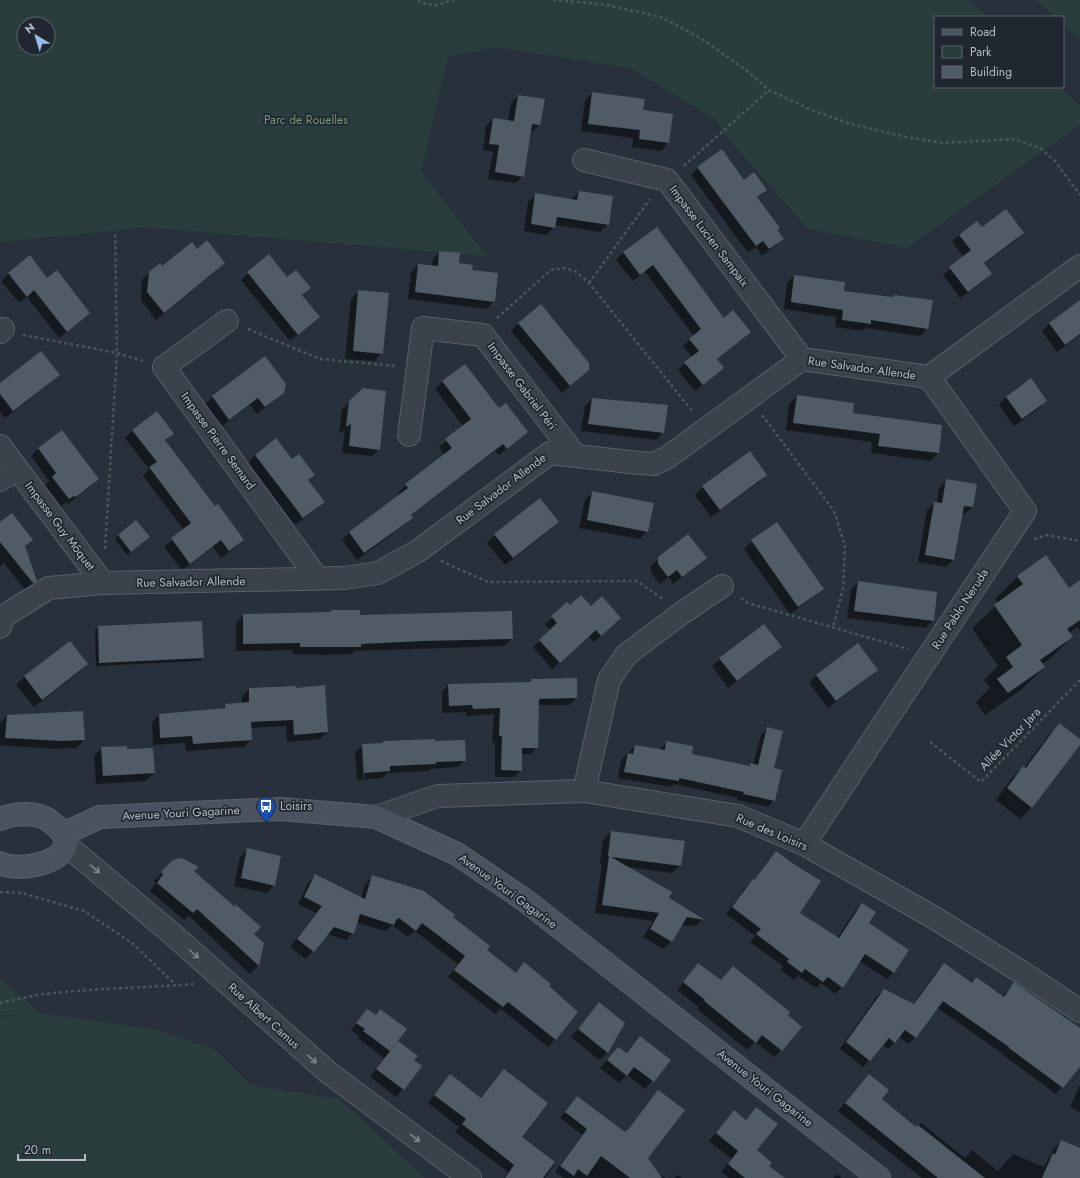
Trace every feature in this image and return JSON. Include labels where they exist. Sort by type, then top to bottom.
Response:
[{"type":"street","name":"Impasse Lucien Sampaix","points":[[584,160],[667,180],[802,359]]},
{"type":"street","name":"Rue Salvador Allende","points":[[0,627],[4,616],[49,588],[103,583],[345,578],[378,573],[418,551],[550,453],[654,464],[668,457],[802,359],[929,377],[1080,266]]},
{"type":"street","points":[[164,367],[227,321]]},
{"type":"street","name":"Impasse Gabriel Péri","points":[[409,434],[423,328],[483,335],[575,455]]},
{"type":"street","name":"Impasse Pierre Semard","points":[[164,367],[318,579]]},
{"type":"street","name":"Rue Pablo Neruda","points":[[804,844],[1025,510],[929,377]]},
{"type":"street","name":"Impasse Guy Môquet","points":[[0,446],[8,474],[103,583]]},
{"type":"street","points":[[584,791],[609,680],[626,655],[682,613],[722,586]]},
{"type":"street","name":"Rue des Loisirs","points":[[376,817],[438,796],[584,791],[738,816],[804,844],[933,917],[1024,973],[1080,1011]]},
{"type":"street","name":"Avenue Youri Gagarine","points":[[64,839],[100,817],[280,808],[376,817],[457,854],[526,901],[880,1178]]},
{"type":"street","points":[[0,819],[13,814],[33,815],[45,818],[60,830],[64,839],[62,852],[54,858],[36,865],[18,867],[0,863]]},
{"type":"street","name":"Rue Albert Camus","points":[[64,839],[328,1073],[470,1178]]},
{"type":"path","points":[[419,0],[420,4],[436,5],[454,0]]},
{"type":"path","points":[[553,0],[602,4],[661,17],[702,39],[746,70],[769,90],[809,109],[844,121],[906,137],[943,143],[1014,139],[1040,148],[1055,161],[1080,195]]},
{"type":"path","points":[[589,283],[655,192],[769,90]]},
{"type":"path","points":[[103,583],[117,353],[116,231]]},
{"type":"path","points":[[483,335],[493,322],[551,270],[564,268],[576,271],[589,283],[707,429]]},
{"type":"path","points":[[227,321],[320,359],[418,368]]},
{"type":"path","points":[[2,330],[117,353],[164,367]]},
{"type":"path","points":[[749,399],[834,511],[845,546],[843,589],[833,627]]},
{"type":"path","points":[[1011,531],[1026,542],[1047,535],[1080,541]]},
{"type":"path","points":[[418,551],[488,582],[637,581],[682,613]]},
{"type":"path","points":[[722,586],[748,603],[930,655]]},
{"type":"path","name":"Allée Victor Jara","points":[[930,742],[981,782],[1080,680]]},
{"type":"path","points":[[0,892],[22,893],[84,911],[132,943],[177,986]]},
{"type":"path","points":[[0,1003],[43,994],[177,986],[225,981]]},
{"type":"green space","name":"Parc de Rouelles","points":[[0,0],[969,0],[986,16],[934,16],[934,88],[1061,88],[1080,106],[1080,125],[907,248],[808,229],[724,134],[715,119],[630,68],[496,47],[448,57],[421,171],[487,256],[141,227],[115,231],[0,242]]},
{"type":"green space","points":[[1036,0],[1080,0],[1080,39],[1064,25],[1064,16],[1054,16]]},
{"type":"green space","points":[[0,978],[40,1013],[158,1030],[214,1049],[250,1085],[339,1099],[425,1178],[0,1178],[0,1017],[27,1014],[0,1015]]},
{"type":"building","points":[[592,92],[645,99],[643,110],[673,114],[669,143],[639,139],[640,130],[588,124]]},
{"type":"building","points":[[518,95],[545,99],[540,125],[532,124],[524,177],[495,172],[499,145],[489,144],[493,118],[514,121]]},
{"type":"building","points":[[722,149],[744,180],[754,172],[767,190],[757,197],[780,228],[777,230],[784,239],[769,249],[763,241],[756,246],[697,167]]},
{"type":"building","points":[[579,191],[613,196],[609,225],[557,217],[555,228],[531,224],[535,193],[577,200]]},
{"type":"building","points":[[1006,209],[1024,233],[984,263],[992,274],[968,292],[949,267],[971,250],[959,235],[977,221],[982,227]]},
{"type":"building","points":[[657,227],[724,318],[733,310],[751,332],[717,359],[724,368],[703,385],[684,362],[699,351],[689,339],[701,329],[653,265],[640,275],[623,252]]},
{"type":"building","points":[[207,240],[225,263],[164,313],[147,292],[149,272],[160,263],[162,266],[192,242],[197,249]]},
{"type":"building","points":[[439,251],[460,253],[459,263],[473,265],[472,270],[498,273],[495,302],[415,292],[418,264],[438,266]]},
{"type":"building","points":[[269,254],[287,277],[296,270],[311,288],[302,295],[320,317],[298,335],[247,272]]},
{"type":"building","points":[[30,255],[47,278],[57,270],[90,313],[67,332],[34,290],[27,297],[8,273]]},
{"type":"building","points":[[794,275],[845,282],[844,291],[933,300],[928,329],[871,320],[871,324],[842,320],[843,310],[791,302]]},
{"type":"building","points":[[358,290],[389,293],[383,354],[353,351]]},
{"type":"building","points":[[1080,300],[1080,334],[1065,345],[1049,323]]},
{"type":"building","points":[[541,304],[589,363],[589,370],[570,386],[518,323]]},
{"type":"building","points":[[41,351],[60,375],[13,411],[0,394],[0,383]]},
{"type":"building","points":[[265,356],[286,384],[284,393],[265,407],[258,398],[229,420],[212,396]]},
{"type":"building","points":[[465,364],[499,408],[506,403],[528,432],[507,449],[503,444],[411,515],[413,518],[364,553],[349,532],[408,488],[405,484],[452,448],[445,439],[471,419],[442,381]]},
{"type":"building","points":[[1031,378],[1047,401],[1022,419],[1006,397]]},
{"type":"building","points":[[363,388],[386,391],[380,450],[349,446],[351,424],[346,427],[349,401]]},
{"type":"building","points":[[797,395],[854,403],[853,413],[942,425],[939,453],[878,446],[880,434],[793,423]]},
{"type":"building","points":[[592,398],[668,405],[664,433],[588,424]]},
{"type":"building","points":[[157,411],[174,434],[165,440],[215,506],[218,504],[244,540],[229,551],[221,540],[190,564],[171,538],[191,523],[149,467],[157,462],[132,430]]},
{"type":"building","points":[[62,430],[99,479],[76,497],[74,496],[69,499],[52,477],[56,473],[38,448]]},
{"type":"building","points":[[276,438],[292,459],[299,454],[315,475],[308,480],[325,502],[303,518],[255,455]]},
{"type":"building","points":[[750,451],[767,475],[720,510],[702,486]]},
{"type":"building","points":[[946,479],[977,484],[973,507],[964,506],[954,560],[925,555],[934,502],[942,503]]},
{"type":"building","points":[[592,491],[654,503],[648,532],[587,520]]},
{"type":"building","points":[[540,498],[559,522],[513,558],[494,534]]},
{"type":"building","points":[[12,513],[33,540],[25,546],[37,581],[33,583],[0,542],[0,522]]},
{"type":"building","points":[[136,520],[150,537],[131,552],[118,535]]},
{"type":"building","points":[[777,522],[824,589],[798,607],[751,540]]},
{"type":"building","points":[[688,534],[707,558],[682,577],[677,570],[668,577],[658,564],[658,557]]},
{"type":"building","points":[[1046,555],[1069,588],[1080,580],[1080,620],[1067,629],[1073,637],[1040,660],[1045,667],[1008,693],[997,679],[1013,667],[1006,657],[1022,645],[994,605],[1023,584],[1017,576]]},
{"type":"building","points":[[858,581],[937,592],[934,621],[854,611]]},
{"type":"building","points":[[581,595],[591,606],[602,596],[621,618],[601,636],[596,630],[560,663],[539,640],[557,623],[551,616],[567,602],[570,605]]},
{"type":"building","points":[[331,610],[360,610],[360,615],[512,611],[513,639],[361,644],[361,647],[300,647],[300,643],[243,644],[243,614],[331,612]]},
{"type":"building","points":[[202,621],[204,658],[99,663],[98,626]]},
{"type":"building","points":[[764,624],[782,647],[737,681],[719,658]]},
{"type":"building","points":[[70,641],[88,664],[42,700],[24,676]]},
{"type":"building","points":[[858,643],[878,670],[836,701],[816,675]]},
{"type":"building","points":[[577,678],[577,698],[539,699],[538,748],[522,748],[522,771],[501,770],[502,736],[499,736],[500,708],[473,709],[472,705],[449,706],[448,684],[531,682],[531,679]]},
{"type":"building","points":[[325,685],[328,732],[294,735],[293,720],[251,722],[252,740],[193,744],[192,736],[160,738],[159,714],[225,708],[225,704],[249,702],[249,688],[296,686],[296,688]]},
{"type":"building","points":[[83,711],[85,740],[62,741],[5,738],[7,715]]},
{"type":"building","points":[[1059,723],[1080,739],[1080,745],[1032,808],[1007,788],[1023,766],[1026,768]]},
{"type":"building","points":[[767,727],[783,731],[774,768],[782,770],[775,801],[743,794],[744,792],[679,778],[679,781],[624,772],[628,753],[633,754],[635,745],[665,750],[666,741],[693,746],[692,754],[750,766],[750,763],[758,765]]},
{"type":"building","points":[[435,739],[435,741],[465,740],[466,761],[390,766],[390,771],[364,773],[362,744],[383,743],[383,741]]},
{"type":"building","points":[[127,746],[127,749],[153,748],[155,773],[103,776],[101,747]]},
{"type":"building","points":[[611,831],[685,841],[681,866],[611,857],[672,892],[669,898],[705,920],[687,917],[672,942],[650,929],[659,913],[602,905]]},
{"type":"building","points":[[247,848],[281,856],[275,886],[241,878]]},
{"type":"building","points":[[776,851],[821,881],[800,913],[839,938],[862,903],[876,912],[869,923],[909,950],[894,973],[865,954],[843,988],[828,977],[823,982],[805,969],[802,973],[787,962],[789,959],[756,934],[761,929],[732,907]]},
{"type":"building","points":[[178,858],[184,859],[199,867],[194,871],[235,907],[235,904],[261,927],[254,934],[264,943],[259,966],[197,909],[193,913],[157,883],[163,874],[161,872],[172,861]]},
{"type":"building","points":[[315,874],[365,899],[372,875],[424,891],[455,915],[453,917],[490,946],[487,950],[516,973],[524,962],[551,984],[549,986],[578,1012],[556,1040],[508,1002],[503,1007],[454,970],[465,956],[422,923],[416,931],[399,918],[396,920],[394,925],[360,914],[354,934],[334,927],[314,952],[297,939],[322,906],[304,897]]},
{"type":"building","points":[[698,963],[721,980],[733,966],[790,1012],[788,1015],[802,1027],[782,1051],[762,1035],[756,1043],[683,982]]},
{"type":"building","points":[[944,963],[972,983],[976,977],[1004,997],[1014,982],[1080,1028],[1080,1067],[1063,1088],[1009,1047],[943,1001],[916,1038],[905,1030],[895,1043],[889,1038],[870,1061],[846,1042],[884,989],[914,1004]]},
{"type":"building","points":[[599,1002],[625,1023],[608,1053],[578,1029]]},
{"type":"building","points":[[367,1009],[376,1015],[380,1009],[407,1029],[390,1051],[363,1031],[365,1029],[356,1023]]},
{"type":"building","points":[[640,1036],[671,1060],[654,1082],[634,1067],[627,1076],[607,1060],[618,1047],[627,1053]]},
{"type":"building","points":[[398,1041],[418,1056],[414,1060],[422,1066],[404,1090],[376,1069]]},
{"type":"building","points":[[504,1069],[548,1103],[522,1137],[555,1162],[543,1178],[505,1178],[514,1165],[462,1124],[466,1119],[434,1095],[450,1074],[481,1098]]},
{"type":"building","points":[[869,1074],[889,1090],[882,1099],[916,1127],[918,1125],[985,1178],[938,1178],[845,1103]]},
{"type":"building","points":[[658,1090],[685,1110],[648,1158],[662,1178],[630,1178],[601,1156],[587,1176],[578,1169],[574,1176],[560,1166],[587,1129],[565,1112],[577,1096],[625,1132]]},
{"type":"building","points":[[756,1107],[778,1124],[757,1150],[772,1163],[769,1166],[785,1178],[745,1178],[728,1164],[738,1151],[716,1133],[734,1110],[746,1120]]},
{"type":"building","points":[[1061,1140],[1080,1148],[1080,1178],[1042,1178],[1053,1153],[1055,1155]]},
{"type":"place","name":"Loisirs","points":[[266,823]]}]
